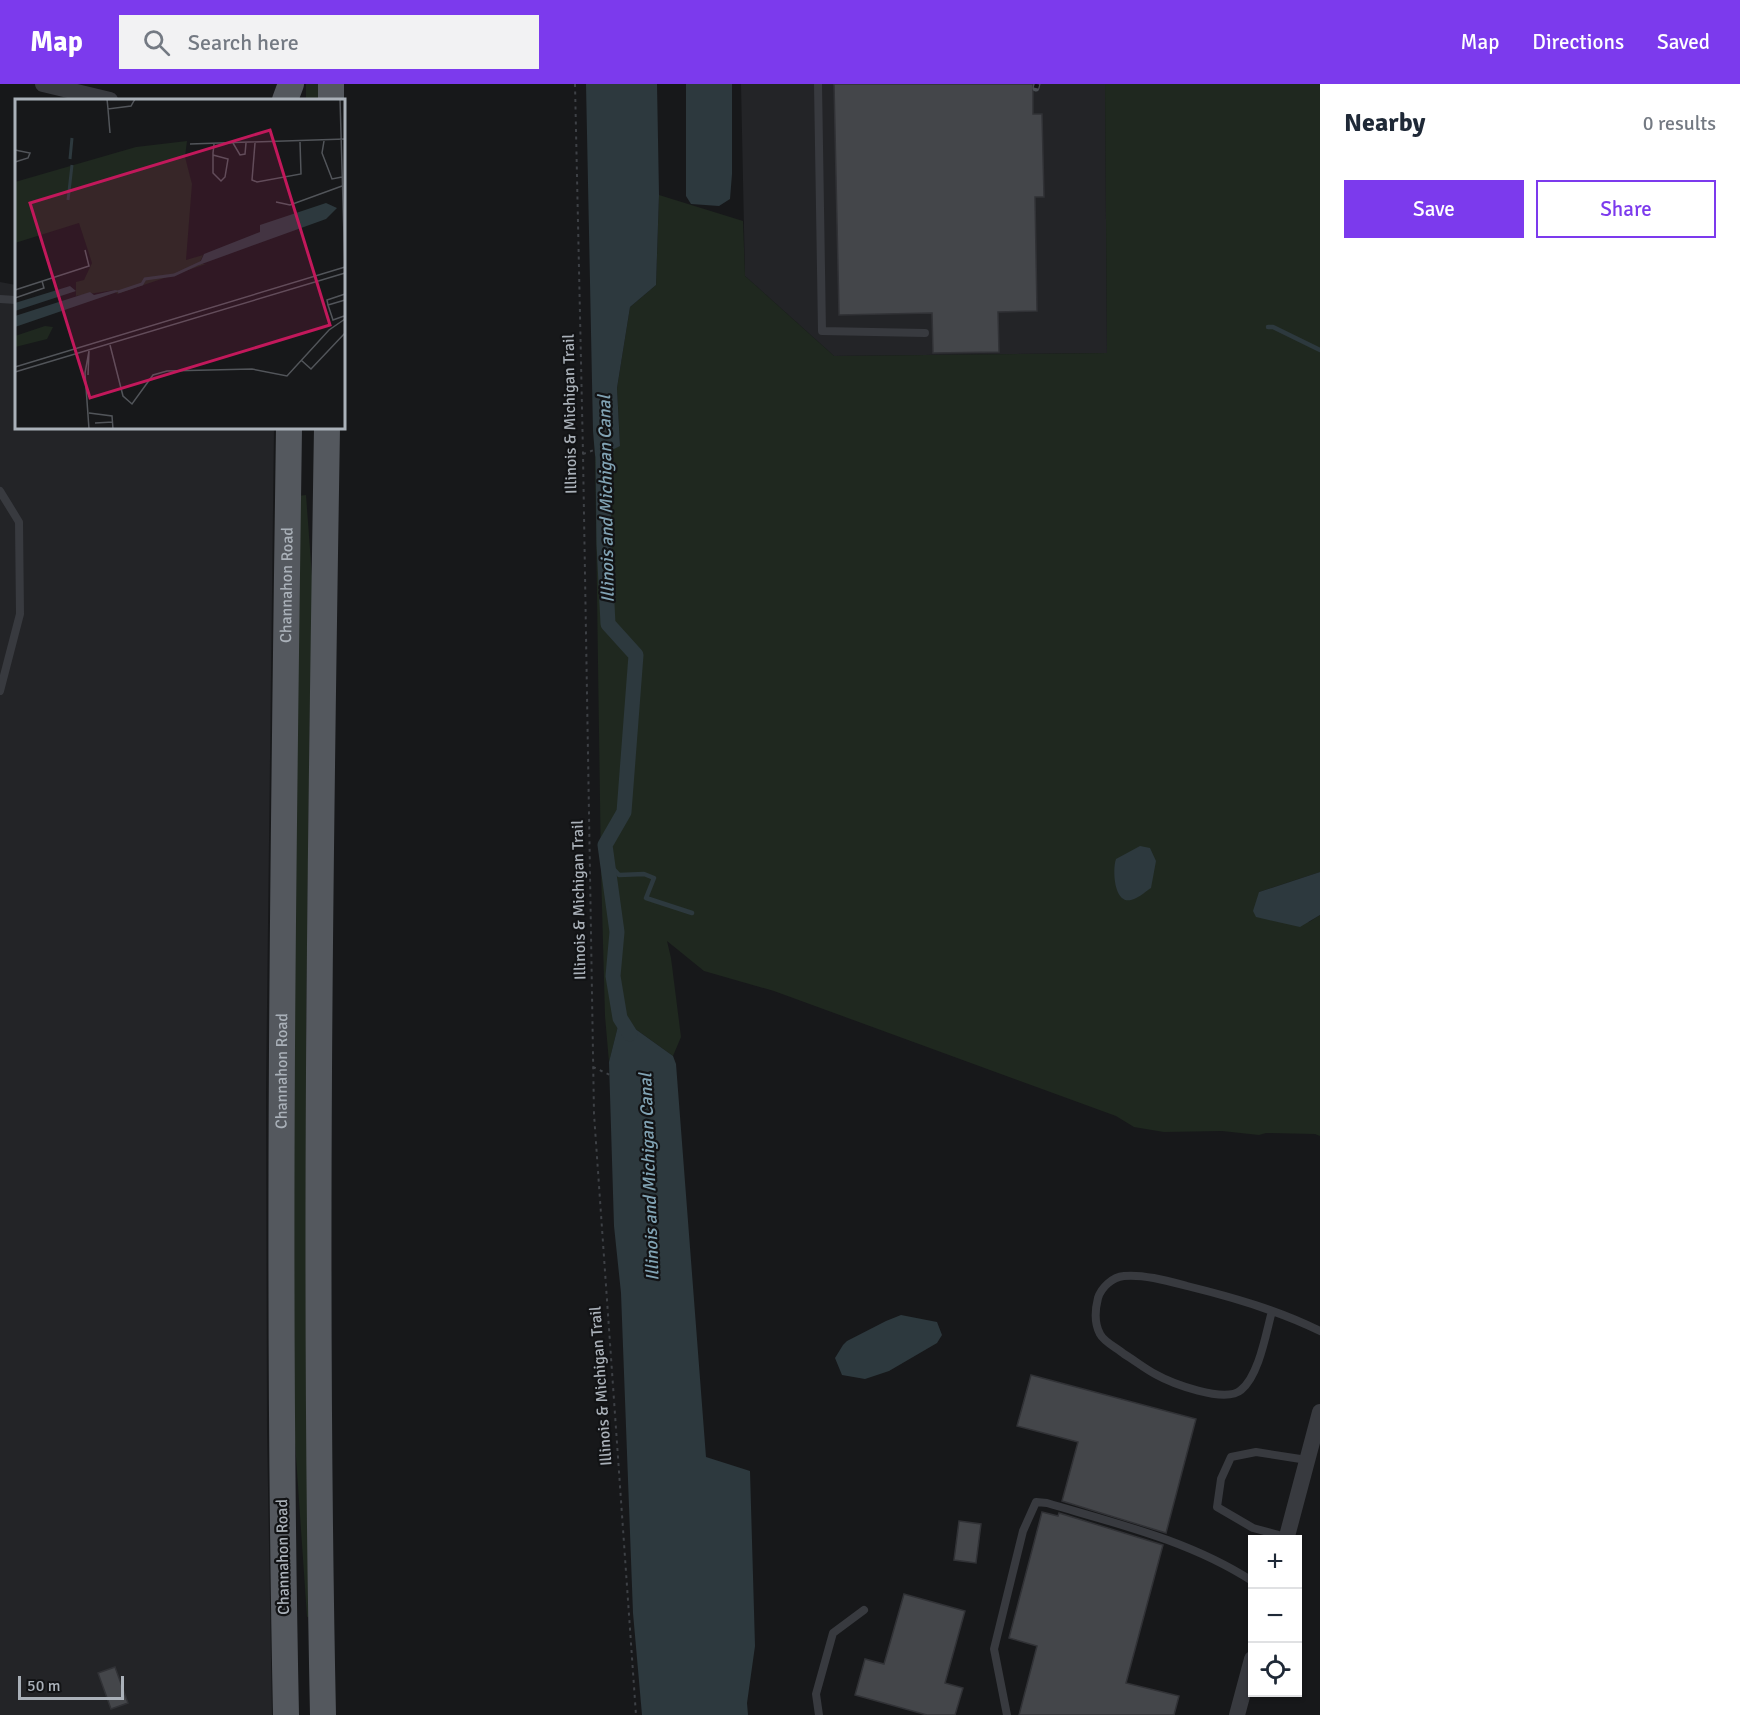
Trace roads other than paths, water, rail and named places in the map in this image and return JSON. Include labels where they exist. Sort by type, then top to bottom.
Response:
[{"type":"main road","points":[[285,99],[292,84]]},
{"type":"main road","points":[[292,84],[294,99]]},
{"type":"main road","name":"Channahon Road","points":[[286,1715],[280,1388],[289,429]]},
{"type":"main road","points":[[323,1715],[319,1417],[319,1104],[327,429]]},
{"type":"street","points":[[43,84],[106,99]]},
{"type":"street","points":[[1287,1535],[1320,1412]]},
{"type":"street","points":[[1237,1715],[1248,1674]]},
{"type":"lane","points":[[818,84],[822,331],[926,333]]},
{"type":"lane","points":[[0,299],[15,300]]},
{"type":"lane","points":[[0,491],[19,522],[20,614],[0,691]]},
{"type":"lane","points":[[1272,1311],[1249,1383],[1239,1393],[1222,1395],[1175,1384],[1153,1373],[1112,1345],[1100,1335],[1095,1307],[1100,1294],[1110,1281],[1123,1275],[1161,1279],[1288,1315],[1320,1331]]},
{"type":"lane","points":[[1276,1535],[1253,1528],[1217,1508],[1221,1479],[1231,1457],[1256,1452],[1307,1460]]},
{"type":"lane","points":[[1007,1715],[994,1649],[1023,1531],[1036,1502],[1047,1503],[1164,1538],[1213,1558],[1248,1579]]},
{"type":"lane","points":[[819,1715],[816,1694],[833,1634],[864,1610]]},
{"type":"water","points":[[586,84],[657,84],[659,195],[656,285],[630,307],[617,388],[620,446],[610,451],[603,476],[595,455],[593,431]]},
{"type":"water","points":[[686,84],[732,84],[730,199],[719,206],[691,204],[686,196]]},
{"type":"water","points":[[1140,846],[1150,848],[1156,861],[1151,888],[1136,898],[1127,900],[1118,893],[1116,886],[1114,871],[1116,859]]},
{"type":"water","points":[[1320,872],[1320,915],[1300,927],[1256,917],[1253,911],[1259,892]]},
{"type":"water","points":[[620,1018],[673,1056],[676,1064],[706,1457],[750,1471],[755,1646],[747,1703],[748,1715],[642,1715],[633,1613],[621,1293],[614,1226],[609,1062]]},
{"type":"water","points":[[901,1315],[937,1322],[942,1335],[937,1343],[889,1371],[865,1379],[842,1375],[835,1358],[843,1345]]},
{"type":"waterway","points":[[1268,327],[1273,327],[1320,350]]},
{"type":"waterway","name":"Illinois and Michigan Canal","points":[[603,455],[608,624],[636,655],[624,812],[605,845],[617,932],[613,976],[620,1018],[630,1034]]},
{"type":"waterway","points":[[608,863],[619,875],[644,874],[654,878],[646,898],[692,913]]},
{"type":"railway","points":[[1036,88],[1037,84]]}]
